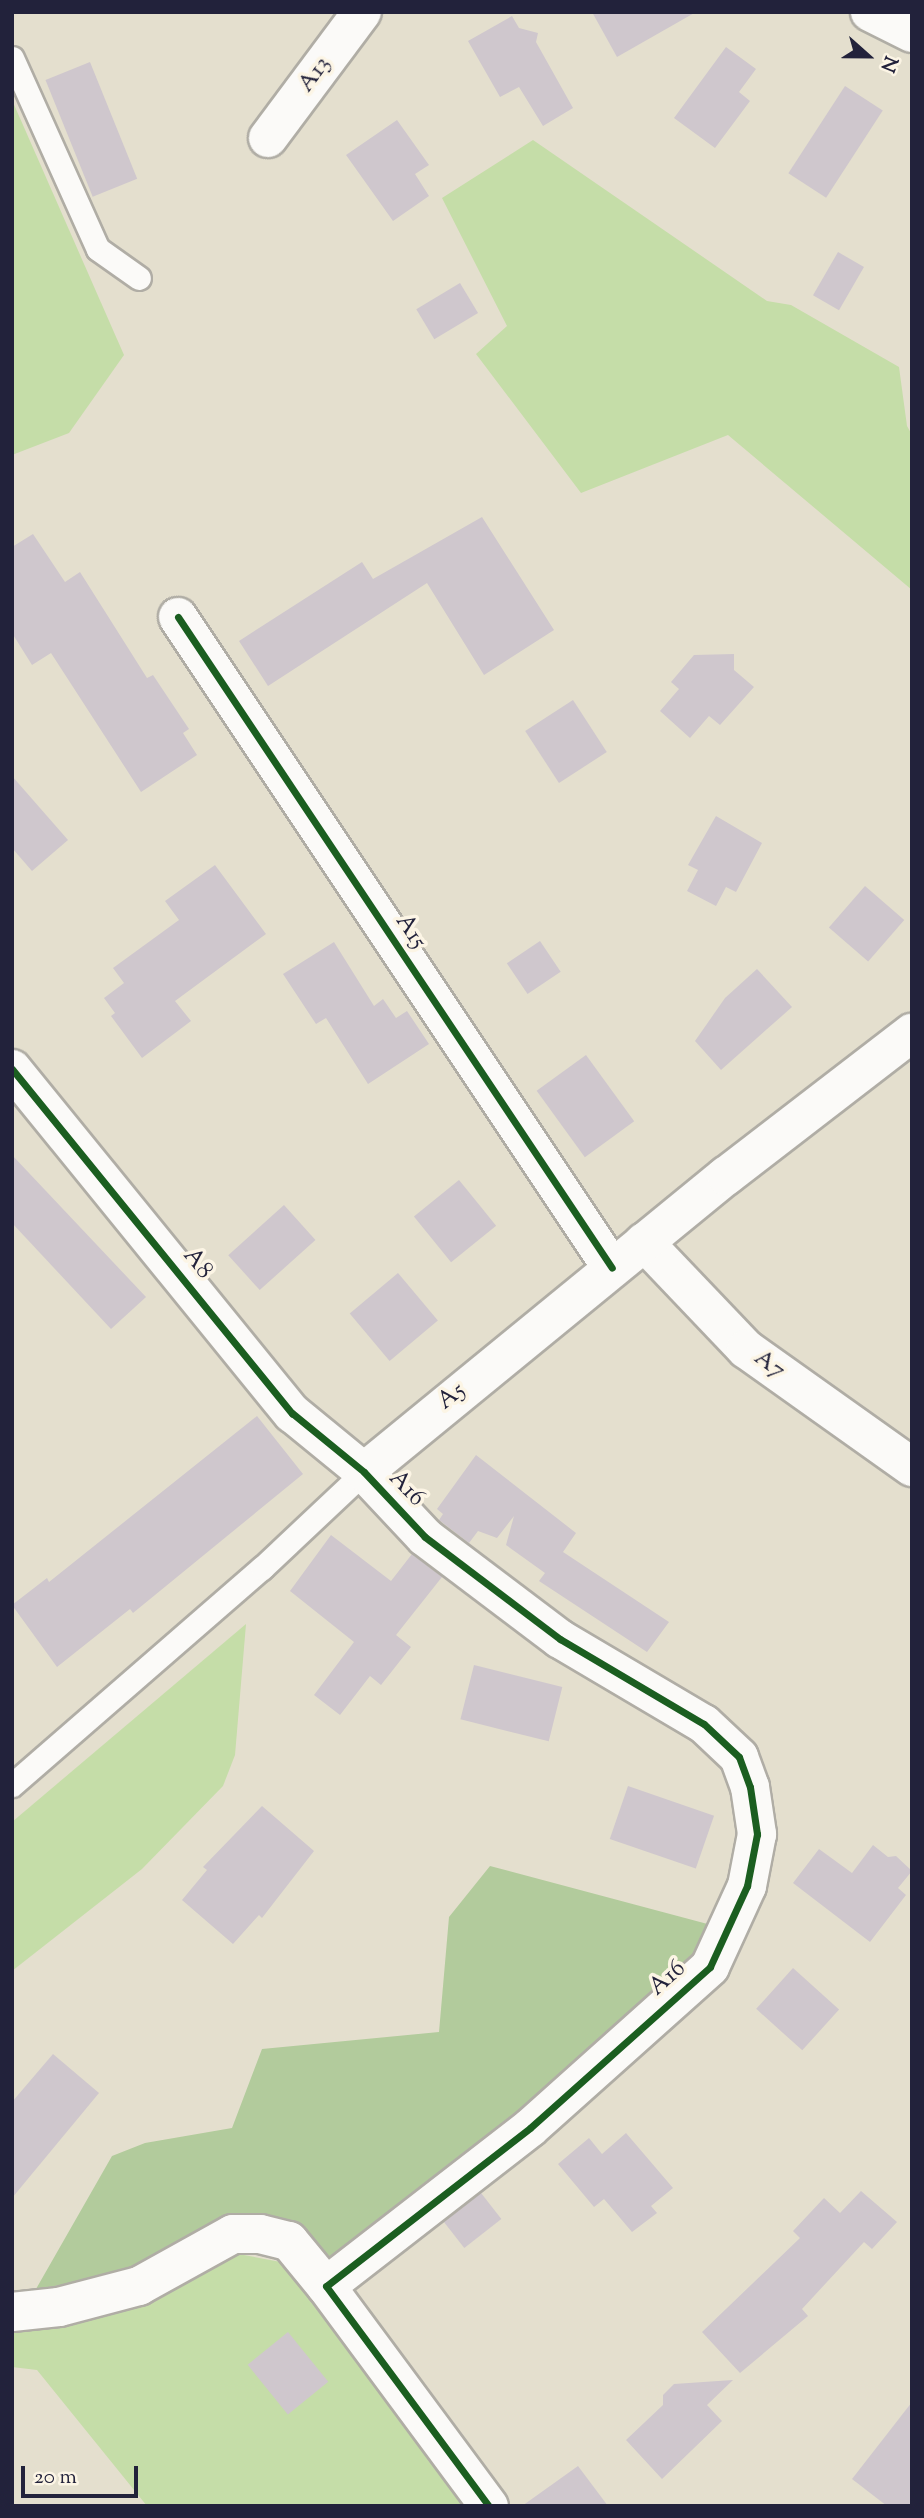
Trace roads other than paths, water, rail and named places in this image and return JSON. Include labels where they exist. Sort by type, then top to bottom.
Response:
[{"type":"street","name":"A13","points":[[268,138],[362,12]]},
{"type":"street","points":[[870,12],[912,33]]},
{"type":"street","name":"A15","points":[[178,617],[612,1268]]},
{"type":"street","name":"A5","points":[[364,1472],[644,1242],[912,1033]]},
{"type":"street","name":"A8","points":[[12,1069],[292,1413],[364,1472]]},
{"type":"street","name":"A7","points":[[644,1242],[746,1349],[912,1467]]},
{"type":"street","name":"A16","points":[[326,2286],[530,2128],[710,1967],[747,1886],[757,1835],[750,1787],[738,1756],[704,1724],[560,1639],[425,1537],[364,1472]]},
{"type":"street","points":[[12,2312],[59,2307],[139,2286],[233,2234],[260,2234],[289,2241],[326,2286],[489,2506]]},
{"type":"lane","points":[[12,58],[98,249],[139,278]]},
{"type":"lane","name":"A5","points":[[12,1785],[262,1568],[364,1472]]}]
